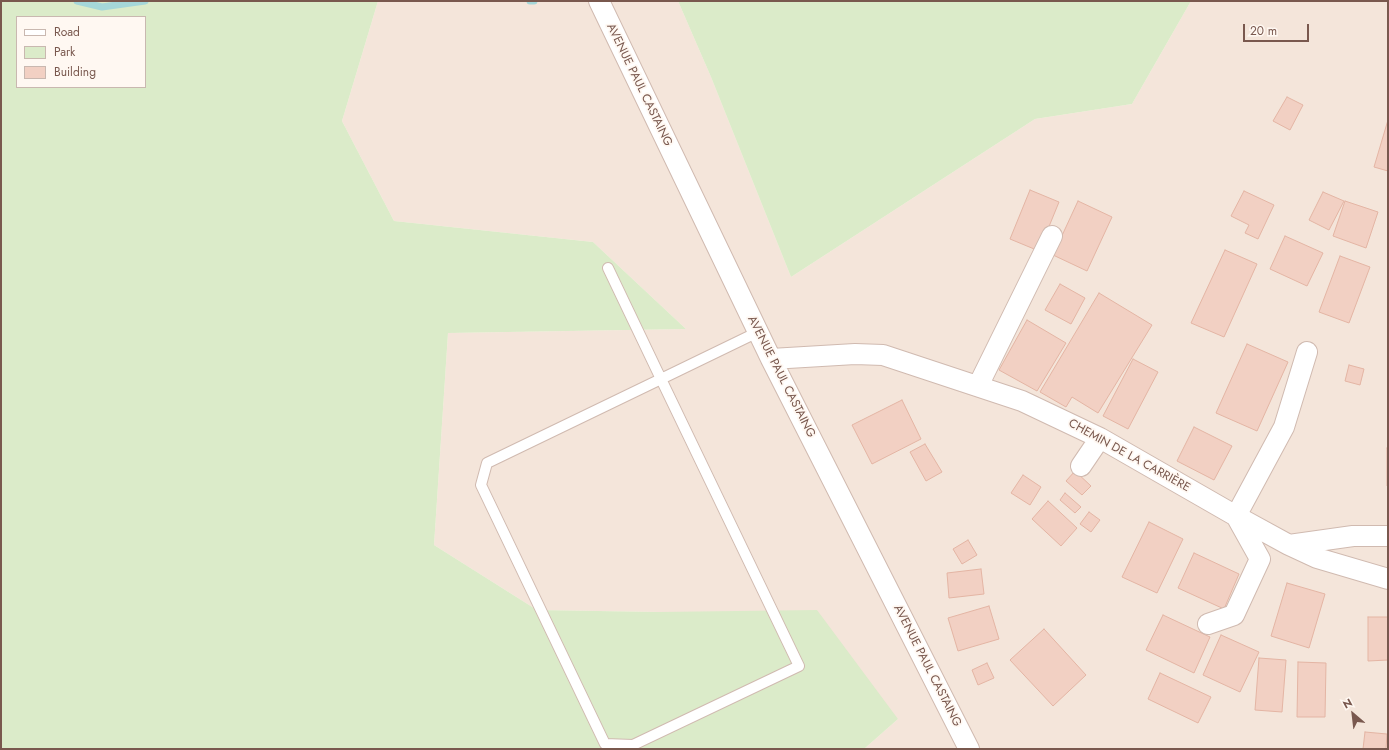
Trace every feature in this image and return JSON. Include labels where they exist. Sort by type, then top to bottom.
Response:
[{"type":"street","name":"AVENUE PAUL CASTAING","points":[[599,1],[771,359],[969,749]]},
{"type":"street","points":[[978,386],[1052,236]]},
{"type":"street","points":[[1208,624],[1234,615],[1260,559],[1236,516],[1284,427],[1307,352]]},
{"type":"street","name":"CHEMIN DE LA CARRIÈRE","points":[[771,359],[855,354],[884,354],[1022,401],[1100,438],[1289,545],[1316,558],[1388,579]]},
{"type":"street","points":[[1081,466],[1100,438]]},
{"type":"street","points":[[1289,545],[1353,536],[1388,536]]},
{"type":"lane","points":[[608,268],[662,379],[799,666],[633,745],[605,744],[481,485],[487,463],[662,379],[758,332]]},
{"type":"shaded area","points":[[378,1],[678,1],[711,77],[791,277],[1035,119],[1132,104],[1191,1],[1388,1],[1388,749],[864,749],[898,719],[658,612],[537,610],[434,545],[448,333],[686,329],[593,242],[394,221],[342,121]]},
{"type":"green space","points":[[1,1],[378,1],[342,121],[394,221],[593,242],[686,329],[448,333],[434,545],[537,610],[658,612],[817,610],[898,719],[864,749],[1,749]]},
{"type":"green space","points":[[678,1],[1191,1],[1132,104],[1035,119],[791,277],[711,77]]},
{"type":"building","points":[[1287,97],[1303,105],[1290,130],[1273,121]]},
{"type":"building","points":[[1388,120],[1388,171],[1374,167]]},
{"type":"building","points":[[1030,190],[1059,202],[1039,251],[1010,239]]},
{"type":"building","points":[[1244,191],[1274,205],[1258,239],[1245,233],[1249,225],[1231,216]]},
{"type":"building","points":[[1323,192],[1344,201],[1329,230],[1309,220]]},
{"type":"building","points":[[1078,201],[1112,217],[1087,271],[1053,255]]},
{"type":"building","points":[[1345,201],[1378,212],[1366,248],[1333,236]]},
{"type":"building","points":[[1285,236],[1323,253],[1307,286],[1270,269]]},
{"type":"building","points":[[1225,250],[1257,264],[1224,337],[1191,323]]},
{"type":"building","points":[[1340,256],[1370,267],[1349,323],[1319,312]]},
{"type":"building","points":[[1060,284],[1085,298],[1071,324],[1045,310]]},
{"type":"building","points":[[1099,293],[1152,325],[1098,413],[1072,397],[1066,407],[1040,392]]},
{"type":"building","points":[[1027,320],[1066,343],[1037,391],[999,370]]},
{"type":"building","points":[[1247,344],[1288,362],[1257,431],[1216,413]]},
{"type":"building","points":[[1133,359],[1158,372],[1128,429],[1103,416]]},
{"type":"building","points":[[1349,365],[1364,369],[1360,385],[1345,381]]},
{"type":"building","points":[[902,400],[921,439],[872,464],[852,425]]},
{"type":"building","points":[[1194,427],[1232,446],[1214,480],[1177,461]]},
{"type":"building","points":[[925,444],[942,472],[926,481],[910,452]]},
{"type":"building","points":[[1388,448],[1388,486],[1387,486]]},
{"type":"building","points":[[1075,471],[1091,486],[1082,495],[1066,481]]},
{"type":"building","points":[[1023,475],[1041,487],[1030,505],[1011,493]]},
{"type":"building","points":[[1065,493],[1081,507],[1075,513],[1060,500]]},
{"type":"building","points":[[1048,501],[1077,528],[1061,546],[1032,519]]},
{"type":"building","points":[[1089,512],[1100,520],[1091,532],[1080,524]]},
{"type":"building","points":[[1149,522],[1183,539],[1157,593],[1122,577]]},
{"type":"building","points":[[968,540],[977,555],[962,564],[953,549]]},
{"type":"building","points":[[1194,553],[1239,574],[1224,609],[1178,588]]},
{"type":"building","points":[[981,569],[984,594],[949,598],[947,573]]},
{"type":"building","points":[[1287,583],[1325,594],[1309,648],[1271,636]]},
{"type":"building","points":[[989,606],[999,639],[958,651],[948,618]]},
{"type":"building","points":[[1163,615],[1210,637],[1194,673],[1146,650]]},
{"type":"building","points":[[1368,617],[1388,617],[1388,660],[1368,661]]},
{"type":"building","points":[[1044,629],[1086,675],[1053,706],[1010,660]]},
{"type":"building","points":[[1221,635],[1259,652],[1240,692],[1203,675]]},
{"type":"building","points":[[1259,658],[1286,660],[1282,712],[1255,710]]},
{"type":"building","points":[[1298,662],[1326,663],[1325,717],[1297,717]]},
{"type":"building","points":[[987,663],[994,678],[978,685],[972,670]]},
{"type":"building","points":[[1160,673],[1211,697],[1198,723],[1148,699]]},
{"type":"building","points":[[1365,732],[1387,734],[1386,749],[1363,749]]},
{"type":"waterway","points":[[77,1],[102,7],[145,1]]}]
